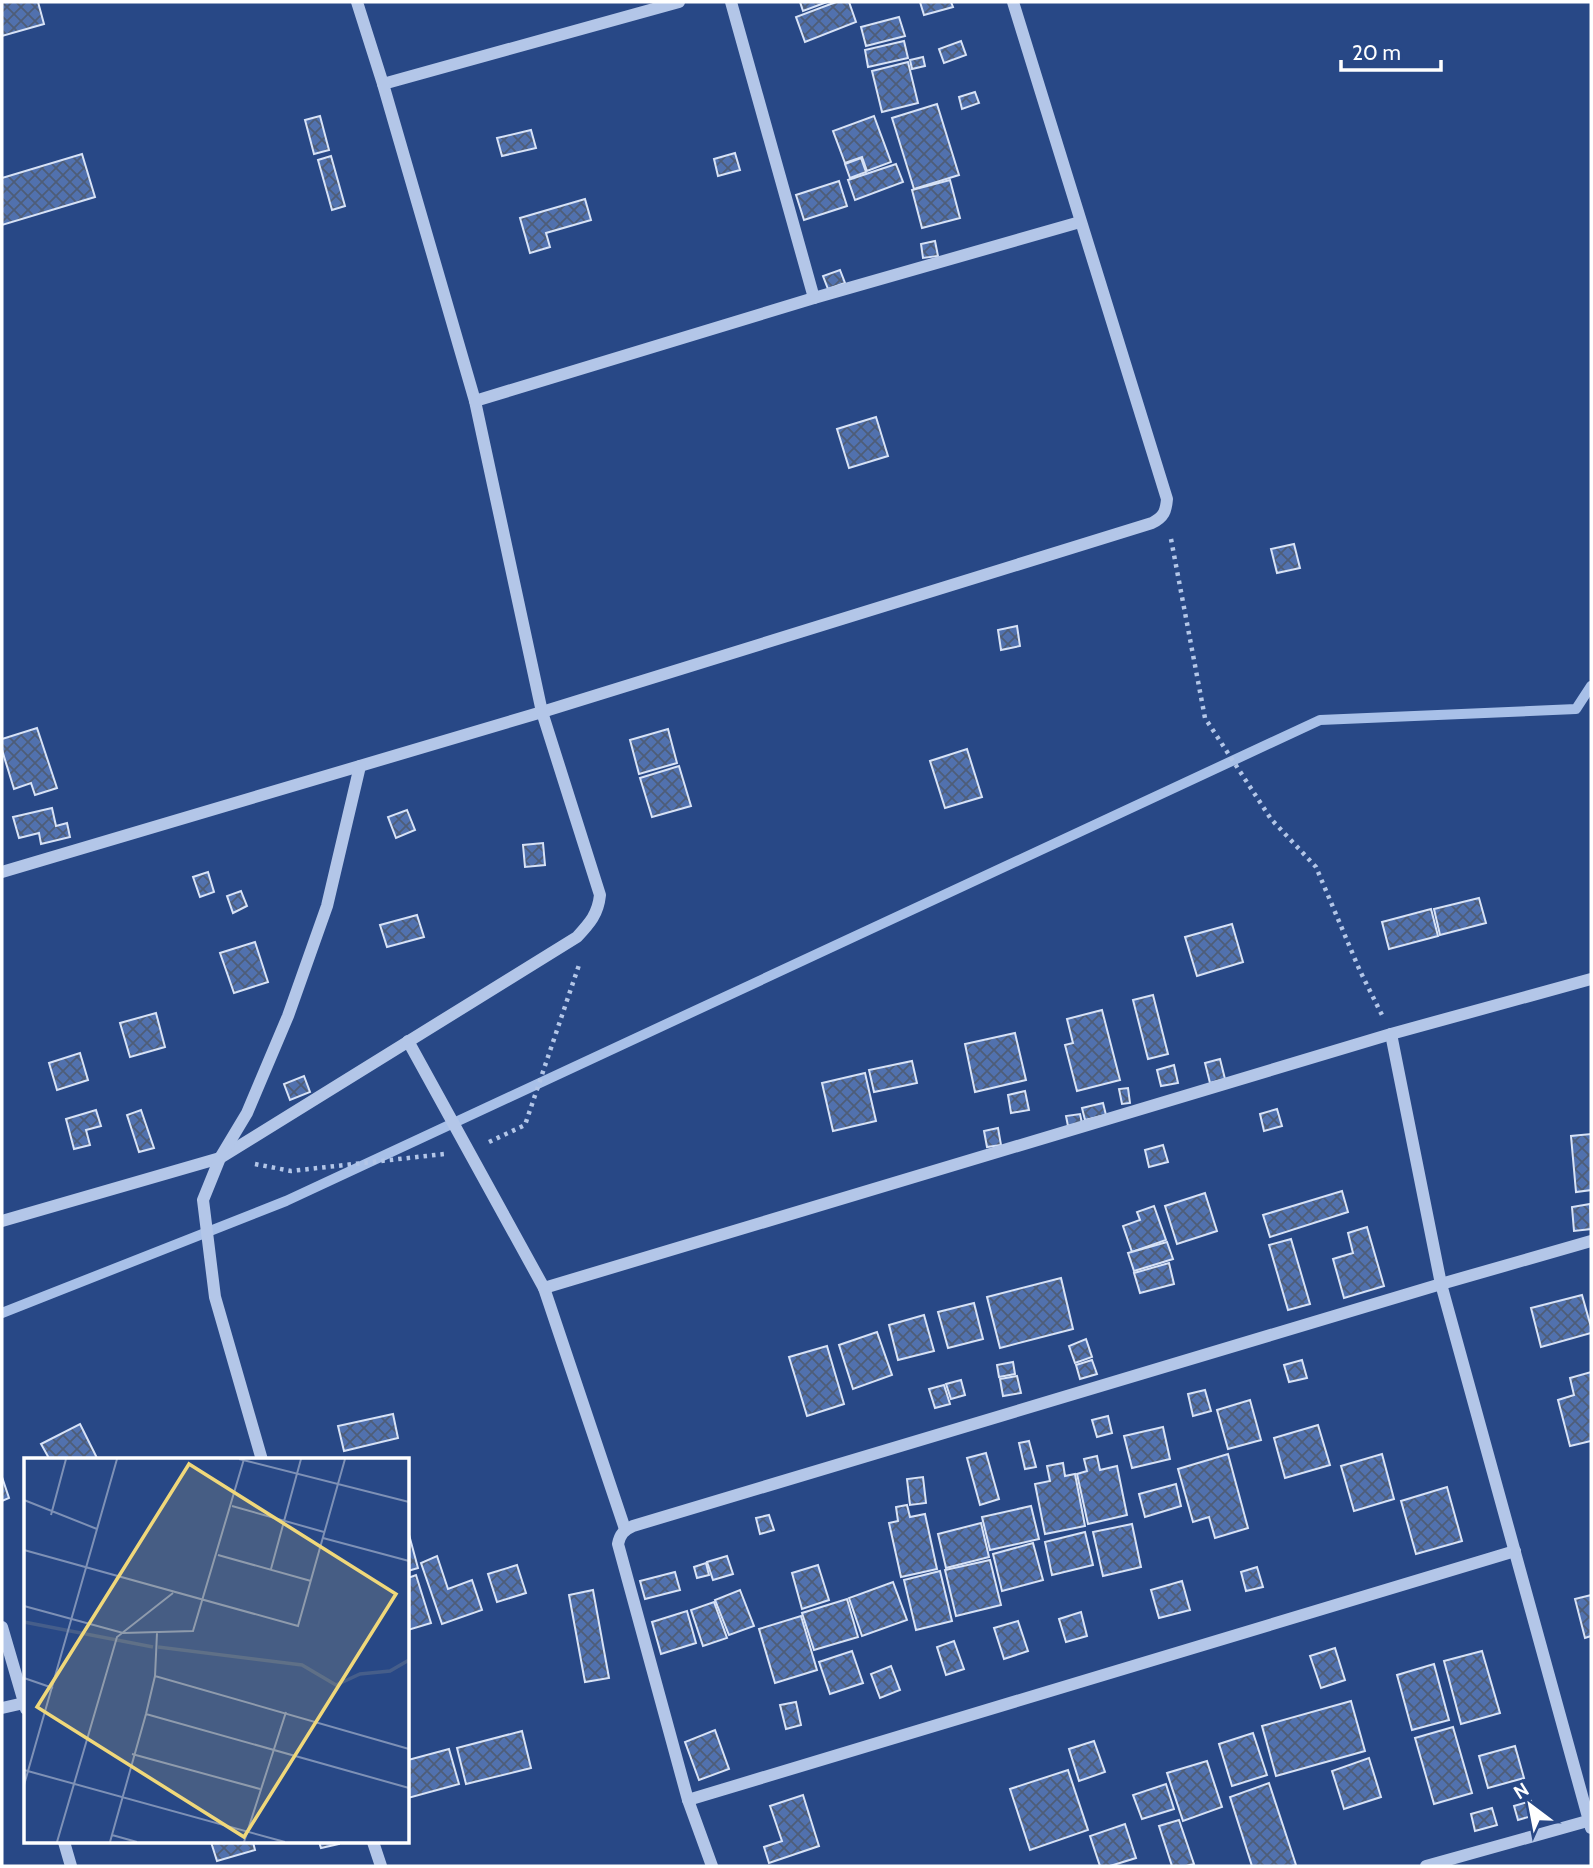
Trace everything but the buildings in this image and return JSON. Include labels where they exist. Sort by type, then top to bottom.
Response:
[{"type":"street","points":[[2,1221],[220,1158],[578,937],[599,908],[600,895],[542,712],[475,401],[357,2]]},
{"type":"street","points":[[383,84],[678,2]]},
{"type":"street","points":[[731,2],[814,298]]},
{"type":"street","points":[[2,872],[542,712],[1161,518],[1166,510],[1167,499],[1013,2]]},
{"type":"street","points":[[475,401],[814,298],[1080,222]]},
{"type":"street","points":[[261,1458],[215,1297],[202,1200],[220,1158],[247,1114],[288,1016],[327,906],[360,766]]},
{"type":"street","points":[[544,1288],[1391,1034],[1591,979]]},
{"type":"street","points":[[1391,1034],[1441,1284],[1591,1823],[1426,1866]]},
{"type":"street","points":[[408,1041],[544,1288],[625,1530]]},
{"type":"street","points":[[712,1866],[688,1800],[618,1544],[619,1536],[625,1530],[633,1525],[1591,1241]]},
{"type":"street","points":[[688,1800],[1515,1551]]},
{"type":"street","points":[[2,1627],[24,1703]]},
{"type":"street","points":[[2,1708],[24,1706]]},
{"type":"street","points":[[64,1843],[71,1866]]},
{"type":"street","points":[[373,1843],[381,1866]]},
{"type":"path","points":[[1166,510],[1205,718],[1271,819],[1316,867],[1360,971],[1391,1034]]},
{"type":"waterway","points":[[2,1313],[286,1201],[1320,720],[1576,709],[1591,686]]}]
